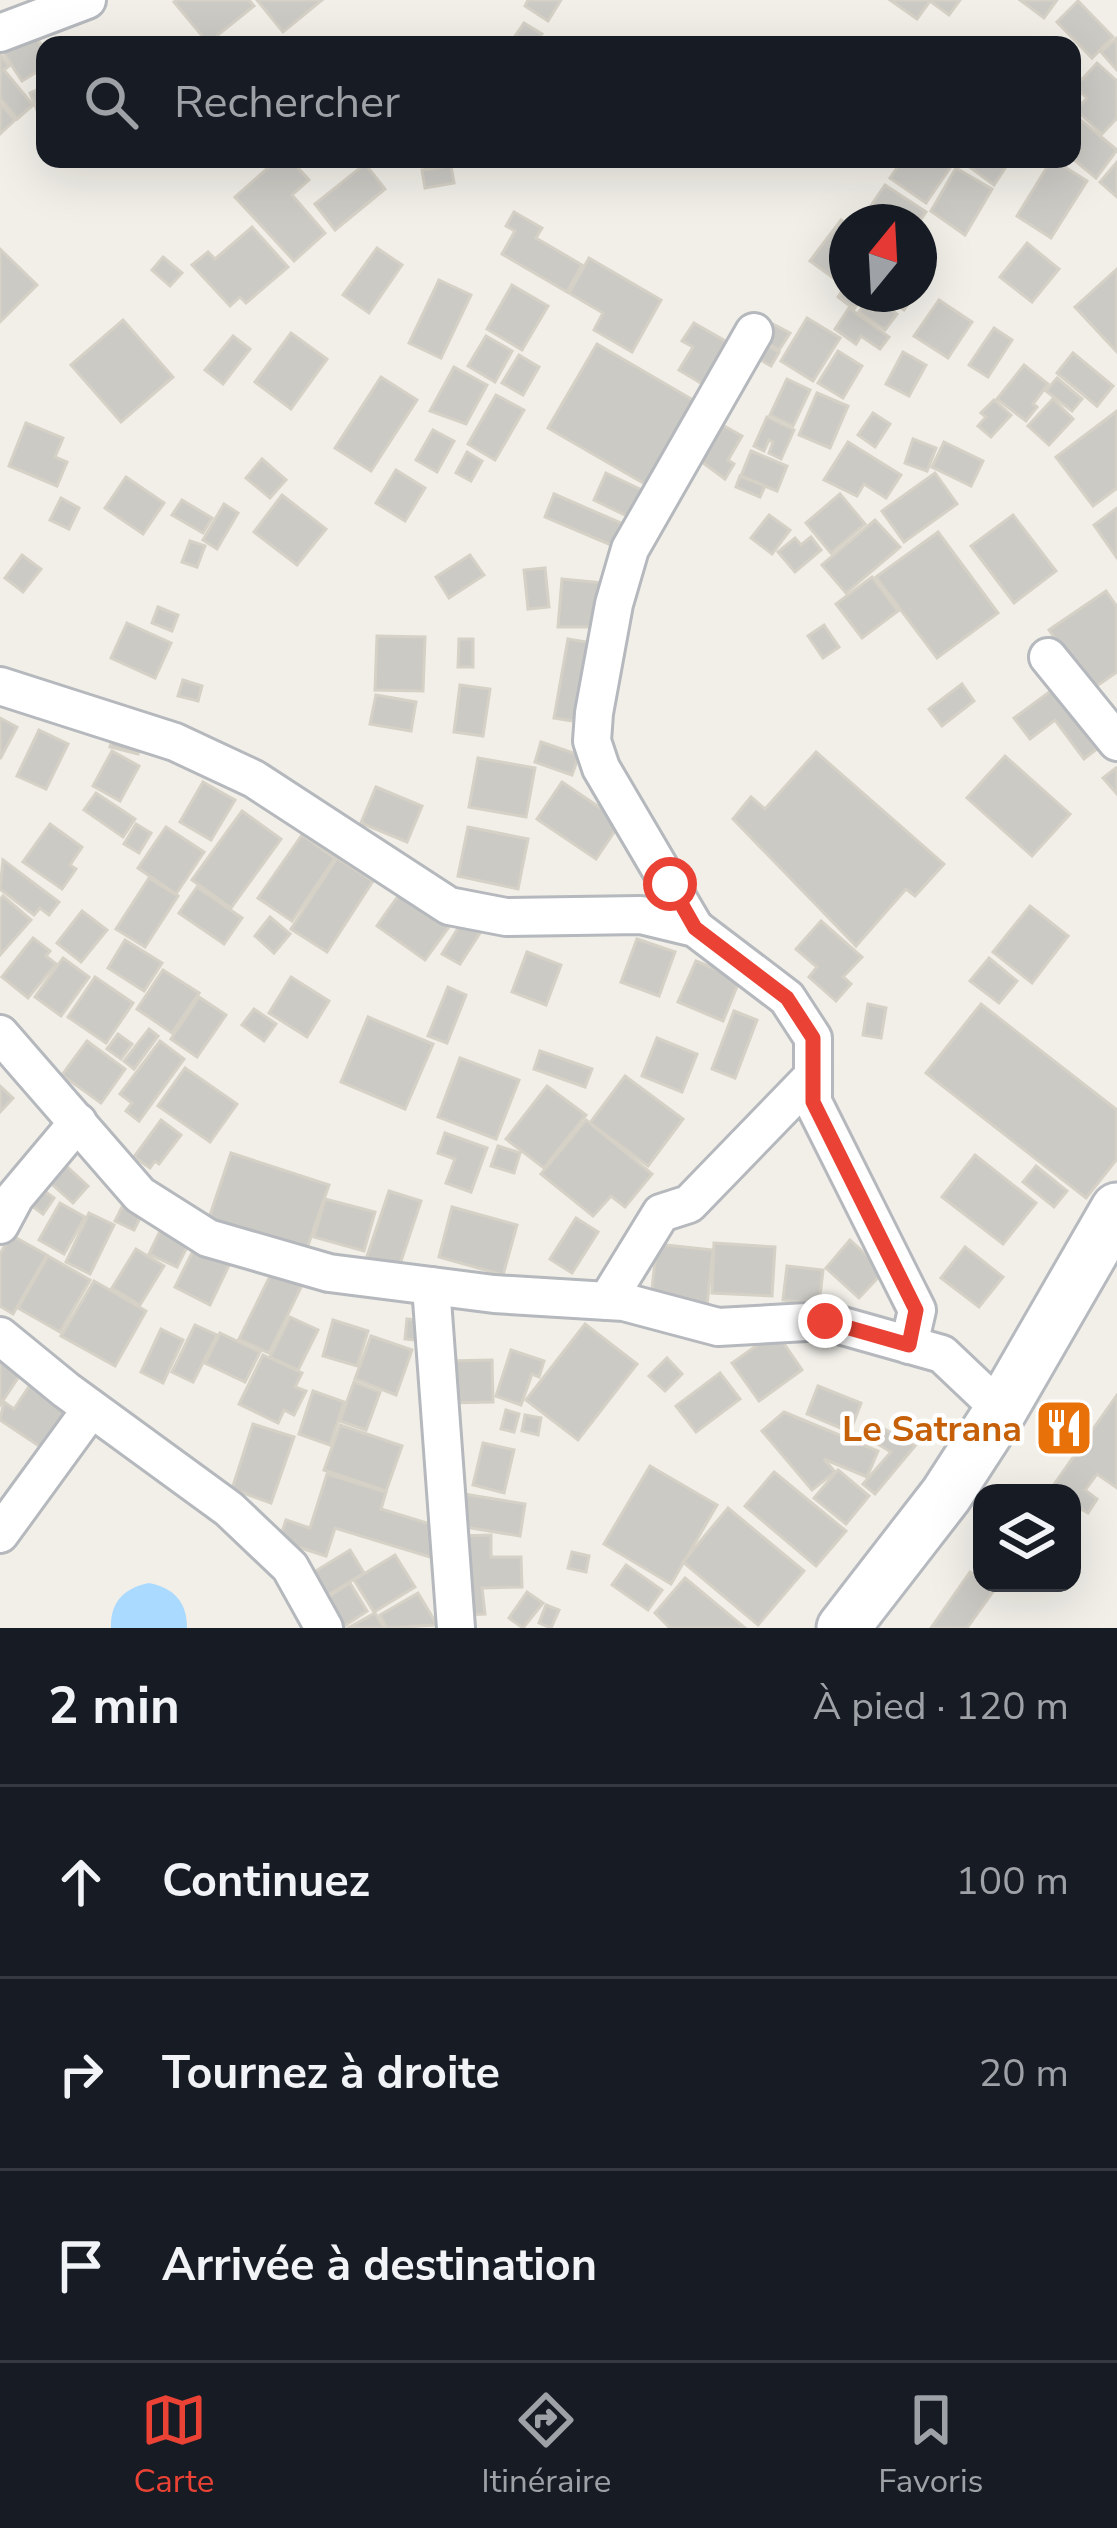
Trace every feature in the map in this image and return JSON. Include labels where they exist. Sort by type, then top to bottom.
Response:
[{"type":"main road","points":[[843,1628],[946,1495],[1117,1209]]},
{"type":"street","points":[[0,33],[87,0]]},
{"type":"street","points":[[754,332],[630,549],[614,604],[592,727],[601,768],[695,928],[787,998],[813,1038],[813,1102],[916,1310],[909,1345]]},
{"type":"street","points":[[1048,657],[1117,742]]},
{"type":"street","points":[[0,686],[175,742],[254,779],[449,906],[506,917],[640,915],[695,928]]},
{"type":"street","points":[[0,1034],[140,1195],[208,1238],[329,1273],[608,1301],[718,1327],[825,1321],[942,1354],[1001,1410]]},
{"type":"street","points":[[608,1301],[661,1213],[689,1204],[813,1076]]},
{"type":"street","points":[[0,1225],[15,1197],[78,1122]]},
{"type":"street","points":[[431,1286],[456,1628]]},
{"type":"street","points":[[0,1336],[229,1509],[290,1567],[324,1628]]},
{"type":"street","points":[[0,1534],[92,1408]]},
{"type":"water","points":[[149,1583],[177,1598],[187,1628],[111,1628],[120,1598]]},
{"type":"building","points":[[249,0],[254,6],[217,36],[202,36],[174,2]]},
{"type":"building","points":[[257,0],[322,0],[283,32]]},
{"type":"building","points":[[528,0],[561,0],[548,21],[525,6]]},
{"type":"building","points":[[890,0],[960,0],[949,15],[930,1],[917,19]]},
{"type":"building","points":[[1020,0],[1057,0],[1044,18]]},
{"type":"building","points":[[1078,1],[1113,37],[1092,58],[1081,47],[1081,36],[1071,36],[1057,22]]},
{"type":"building","points":[[524,23],[542,34],[541,36],[515,36]]},
{"type":"building","points":[[32,30],[36,72],[22,81],[1,49]]},
{"type":"building","points":[[1117,38],[1117,70],[1101,52]]},
{"type":"building","points":[[0,54],[9,66],[4,70],[33,105],[17,119],[0,98]]},
{"type":"building","points":[[1097,63],[1117,81],[1117,118],[1102,134],[1081,115],[1087,98],[1081,92],[1081,80]]},
{"type":"building","points":[[0,103],[15,120],[0,134]]},
{"type":"building","points":[[1081,120],[1117,150],[1096,178],[1081,166]]},
{"type":"building","points":[[1117,162],[1117,197],[1100,182]]},
{"type":"building","points":[[268,168],[298,168],[309,180],[292,195],[325,233],[294,261],[235,197]]},
{"type":"building","points":[[360,168],[368,168],[385,189],[335,230],[315,204]]},
{"type":"building","points":[[451,168],[454,183],[425,188],[422,170]]},
{"type":"building","points":[[897,168],[950,168],[926,203],[890,178]]},
{"type":"building","points":[[956,168],[992,189],[965,235],[937,215],[935,204]]},
{"type":"building","points":[[971,168],[1005,168],[994,185]]},
{"type":"building","points":[[1046,168],[1066,168],[1087,181],[1051,238],[1017,216]]},
{"type":"building","points":[[885,185],[914,204],[872,204]]},
{"type":"building","points":[[514,212],[542,228],[536,238],[582,265],[567,292],[502,254],[515,231],[506,226]]},
{"type":"building","points":[[252,227],[288,267],[246,303],[240,297],[230,306],[192,265],[208,252],[215,259]]},
{"type":"building","points":[[829,236],[829,275],[810,261]]},
{"type":"building","points":[[1027,243],[1059,269],[1032,302],[1000,277]]},
{"type":"building","points":[[377,248],[402,265],[369,313],[343,295]]},
{"type":"building","points":[[0,249],[37,285],[0,322]]},
{"type":"building","points":[[163,257],[182,273],[170,286],[152,270]]},
{"type":"building","points":[[589,258],[661,300],[632,352],[594,330],[603,313],[569,293]]},
{"type":"building","points":[[1117,269],[1117,352],[1075,307]]},
{"type":"building","points":[[439,280],[471,295],[441,358],[409,343]]},
{"type":"building","points":[[512,285],[548,306],[522,350],[487,329]]},
{"type":"building","points":[[937,303],[972,322],[948,358],[914,336],[931,312],[937,312]]},
{"type":"building","points":[[846,312],[855,312],[889,337],[880,349],[861,336],[856,344],[835,329]]},
{"type":"building","points":[[859,312],[894,312],[885,330]]},
{"type":"building","points":[[807,318],[840,338],[813,381],[781,361]]},
{"type":"building","points":[[123,320],[173,377],[121,422],[71,365]]},
{"type":"building","points":[[694,323],[729,343],[704,385],[679,370],[693,347],[682,341]]},
{"type":"building","points":[[773,324],[790,333],[779,350],[763,341]]},
{"type":"building","points":[[994,328],[1012,340],[988,377],[969,365]]},
{"type":"building","points":[[291,333],[327,359],[291,409],[255,382]]},
{"type":"building","points":[[233,336],[250,349],[223,384],[205,370]]},
{"type":"building","points":[[486,336],[512,351],[495,382],[468,366]]},
{"type":"building","points":[[762,342],[779,352],[771,366],[754,356]]},
{"type":"building","points":[[597,344],[705,407],[657,491],[548,428]]},
{"type":"building","points":[[838,351],[862,366],[843,398],[818,383]]},
{"type":"building","points":[[903,352],[926,365],[909,396],[886,384]]},
{"type":"building","points":[[1073,353],[1113,386],[1097,406],[1057,373]]},
{"type":"building","points":[[519,355],[539,367],[523,395],[502,383]]},
{"type":"building","points":[[1024,365],[1048,384],[1026,421],[997,399]]},
{"type":"building","points":[[454,367],[487,385],[466,424],[430,411]]},
{"type":"building","points":[[381,377],[417,400],[371,471],[335,448]]},
{"type":"building","points":[[1057,378],[1082,399],[1072,411],[1046,391]]},
{"type":"building","points":[[787,379],[810,390],[793,426],[770,415]]},
{"type":"building","points":[[817,393],[848,406],[830,448],[799,435]]},
{"type":"building","points":[[496,395],[524,410],[495,460],[468,444]]},
{"type":"building","points":[[1053,399],[1073,419],[1049,445],[1028,426]]},
{"type":"building","points":[[994,400],[1011,415],[991,437],[978,426],[986,417],[981,413]]},
{"type":"building","points":[[1117,411],[1117,488],[1093,506],[1056,457]]},
{"type":"building","points":[[873,413],[890,424],[875,447],[858,435]]},
{"type":"building","points":[[767,417],[794,430],[781,459],[769,453],[773,442],[769,440],[764,451],[754,446]]},
{"type":"building","points":[[26,423],[63,438],[55,457],[67,462],[57,486],[9,466]]},
{"type":"building","points":[[719,423],[742,436],[728,460],[734,464],[725,479],[698,459]]},
{"type":"building","points":[[433,430],[454,441],[437,472],[416,460]]},
{"type":"building","points":[[913,439],[936,448],[927,471],[905,463]]},
{"type":"building","points":[[848,442],[901,475],[886,498],[864,484],[857,496],[824,480]]},
{"type":"building","points":[[944,442],[983,461],[971,486],[932,467]]},
{"type":"building","points":[[751,451],[787,466],[777,491],[741,476]]},
{"type":"building","points":[[467,452],[482,461],[471,481],[456,473]]},
{"type":"building","points":[[262,459],[286,480],[270,498],[246,478]]},
{"type":"building","points":[[396,470],[425,488],[405,521],[376,503]]},
{"type":"building","points":[[606,473],[646,492],[633,519],[594,500]]},
{"type":"building","points":[[935,473],[957,504],[904,542],[882,511]]},
{"type":"building","points":[[740,476],[765,486],[760,497],[736,487]]},
{"type":"building","points":[[126,477],[164,503],[143,534],[105,508]]},
{"type":"building","points":[[554,494],[621,523],[611,545],[545,517]]},
{"type":"building","points":[[840,494],[865,524],[831,553],[806,523]]},
{"type":"building","points":[[282,495],[326,529],[297,565],[254,532]]},
{"type":"building","points":[[61,498],[79,508],[69,529],[50,520]]},
{"type":"building","points":[[182,500],[212,518],[203,533],[172,515]]},
{"type":"building","points":[[224,504],[238,513],[217,549],[203,540]]},
{"type":"building","points":[[1117,508],[1117,558],[1094,525]]},
{"type":"building","points":[[769,515],[790,530],[772,554],[751,538]]},
{"type":"building","points":[[1013,515],[1056,571],[1014,603],[971,546]]},
{"type":"building","points":[[875,520],[900,547],[846,593],[822,565]]},
{"type":"building","points":[[938,532],[998,613],[937,658],[876,577]]},
{"type":"building","points":[[811,537],[821,550],[795,572],[778,552],[795,538],[801,545]]},
{"type":"building","points":[[190,541],[205,546],[197,567],[182,562]]},
{"type":"building","points":[[22,555],[41,569],[23,592],[5,578]]},
{"type":"building","points":[[470,555],[484,575],[449,598],[436,577]]},
{"type":"building","points":[[545,568],[549,607],[528,609],[524,570]]},
{"type":"building","points":[[872,577],[898,611],[862,638],[836,604]]},
{"type":"building","points":[[562,579],[605,583],[600,627],[558,627]]},
{"type":"building","points":[[1106,591],[1117,607],[1117,672],[1091,690],[1049,630]]},
{"type":"building","points":[[158,607],[178,615],[172,631],[152,623]]},
{"type":"building","points":[[127,623],[171,643],[155,678],[111,658]]},
{"type":"building","points":[[824,625],[839,647],[823,658],[808,636]]},
{"type":"building","points":[[377,636],[425,637],[423,691],[375,690]]},
{"type":"building","points":[[459,639],[473,639],[473,667],[458,667]]},
{"type":"building","points":[[568,639],[598,644],[585,723],[554,718]]},
{"type":"building","points":[[183,680],[202,686],[198,701],[178,696]]},
{"type":"building","points":[[962,684],[974,701],[942,726],[929,709]]},
{"type":"building","points":[[460,685],[490,689],[483,736],[454,732]]},
{"type":"building","points":[[1052,690],[1097,749],[1084,759],[1055,720],[1030,739],[1014,718]]},
{"type":"building","points":[[376,695],[416,702],[411,731],[370,724]]},
{"type":"building","points":[[0,718],[17,727],[0,759]]},
{"type":"building","points":[[116,727],[143,735],[138,754],[110,747]]},
{"type":"building","points":[[39,730],[68,744],[46,789],[17,776]]},
{"type":"building","points":[[541,742],[579,755],[572,775],[535,762]]},
{"type":"building","points":[[112,751],[139,766],[120,801],[93,786]]},
{"type":"building","points":[[816,752],[944,864],[915,896],[906,889],[856,946],[733,819],[751,797],[765,809]]},
{"type":"building","points":[[1005,756],[1070,814],[1032,856],[967,798]]},
{"type":"building","points":[[478,758],[535,768],[526,817],[469,807]]},
{"type":"building","points":[[1117,769],[1117,794],[1103,778]]},
{"type":"building","points":[[203,782],[235,800],[211,840],[180,822]]},
{"type":"building","points":[[562,782],[621,822],[596,859],[537,819]]},
{"type":"building","points":[[376,787],[422,806],[407,842],[361,823]]},
{"type":"building","points":[[96,793],[135,819],[123,837],[84,810]]},
{"type":"building","points":[[242,811],[281,839],[231,908],[192,880]]},
{"type":"building","points":[[50,824],[82,847],[70,865],[76,869],[62,889],[23,862]]},
{"type":"building","points":[[136,824],[151,833],[139,853],[124,844]]},
{"type":"building","points":[[166,827],[204,852],[176,894],[138,868]]},
{"type":"building","points":[[468,827],[528,839],[518,889],[458,876]]},
{"type":"building","points":[[302,835],[335,858],[292,921],[258,898]]},
{"type":"building","points":[[337,858],[373,881],[327,952],[291,929]]},
{"type":"building","points":[[3,860],[59,902],[49,915],[40,908],[34,915],[0,889]]},
{"type":"building","points":[[149,878],[178,896],[145,947],[116,929]]},
{"type":"building","points":[[197,887],[242,918],[224,944],[179,913]]},
{"type":"building","points":[[403,889],[451,924],[425,960],[377,926]]},
{"type":"building","points":[[3,896],[31,920],[0,955],[0,900]]},
{"type":"building","points":[[1030,906],[1068,936],[1032,983],[993,952]]},
{"type":"building","points":[[82,911],[107,930],[81,962],[57,943]]},
{"type":"building","points":[[270,917],[290,934],[274,953],[255,936]]},
{"type":"building","points":[[821,921],[862,957],[843,977],[851,984],[836,1001],[809,977],[817,967],[796,949]]},
{"type":"building","points":[[462,922],[480,933],[460,964],[442,954]]},
{"type":"building","points":[[33,938],[50,951],[46,956],[56,964],[28,998],[2,977]]},
{"type":"building","points":[[637,939],[675,952],[659,996],[621,982]]},
{"type":"building","points":[[125,940],[162,963],[144,991],[108,968]]},
{"type":"building","points":[[527,952],[561,965],[546,1005],[512,992]]},
{"type":"building","points":[[63,958],[89,977],[61,1016],[35,997]]},
{"type":"building","points":[[989,958],[1017,981],[999,1003],[970,981]]},
{"type":"building","points":[[696,961],[740,979],[723,1021],[678,1002]]},
{"type":"building","points":[[163,970],[199,993],[172,1033],[137,1009]]},
{"type":"building","points":[[95,977],[133,1003],[106,1043],[68,1017]]},
{"type":"building","points":[[291,977],[329,1001],[307,1037],[269,1013]]},
{"type":"building","points":[[448,987],[466,995],[447,1043],[428,1036]]},
{"type":"building","points":[[199,997],[226,1015],[197,1057],[171,1039]]},
{"type":"building","points":[[868,1004],[886,1008],[881,1038],[863,1035]]},
{"type":"building","points":[[981,1004],[1117,1110],[1117,1159],[1086,1198],[926,1073]]},
{"type":"building","points":[[254,1009],[276,1024],[264,1041],[242,1025]]},
{"type":"building","points":[[734,1011],[757,1020],[735,1078],[712,1069]]},
{"type":"building","points":[[368,1017],[433,1044],[405,1109],[341,1082]]},
{"type":"building","points":[[149,1029],[158,1036],[134,1069],[124,1061]]},
{"type":"building","points":[[118,1034],[132,1044],[121,1059],[107,1049]]},
{"type":"building","points":[[657,1038],[697,1054],[682,1092],[642,1076]]},
{"type":"building","points":[[87,1041],[125,1069],[101,1103],[62,1075]]},
{"type":"building","points":[[160,1041],[184,1059],[139,1121],[126,1111],[132,1103],[120,1094]]},
{"type":"building","points":[[540,1051],[592,1069],[585,1087],[534,1069]]},
{"type":"building","points":[[460,1058],[519,1080],[496,1139],[438,1117]]},
{"type":"building","points":[[185,1068],[237,1104],[210,1142],[158,1106]]},
{"type":"building","points":[[625,1076],[683,1119],[648,1166],[590,1123]]},
{"type":"building","points":[[0,1086],[13,1098],[0,1112]]},
{"type":"building","points":[[547,1086],[586,1115],[544,1168],[506,1139]]},
{"type":"building","points":[[161,1120],[181,1135],[159,1164],[155,1161],[150,1168],[134,1157]]},
{"type":"building","points":[[586,1120],[652,1174],[625,1207],[611,1196],[593,1216],[541,1174]]},
{"type":"building","points":[[445,1133],[487,1148],[471,1192],[446,1183],[455,1159],[438,1153]]},
{"type":"building","points":[[498,1146],[520,1153],[514,1173],[491,1166]]},
{"type":"building","points":[[231,1153],[329,1185],[305,1254],[208,1221]]},
{"type":"building","points":[[975,1155],[1036,1203],[1003,1244],[942,1197]]},
{"type":"building","points":[[62,1162],[88,1186],[73,1203],[46,1179]]},
{"type":"building","points":[[1036,1166],[1067,1191],[1054,1207],[1023,1182]]},
{"type":"building","points":[[35,1184],[54,1198],[43,1214],[24,1200]]},
{"type":"building","points":[[389,1191],[421,1201],[398,1270],[366,1259]]},
{"type":"building","points":[[325,1199],[375,1212],[364,1251],[314,1237]]},
{"type":"building","points":[[60,1203],[85,1217],[64,1254],[39,1240]]},
{"type":"building","points":[[123,1205],[142,1214],[134,1230],[115,1221]]},
{"type":"building","points":[[452,1207],[517,1225],[503,1275],[439,1257]]},
{"type":"building","points":[[89,1213],[114,1225],[90,1274],[66,1262]]},
{"type":"building","points":[[576,1218],[598,1232],[572,1273],[550,1259]]},
{"type":"building","points":[[161,1229],[189,1243],[177,1267],[149,1254]]},
{"type":"building","points":[[11,1235],[47,1255],[13,1314],[0,1306],[0,1254]]},
{"type":"building","points":[[850,1240],[884,1271],[859,1298],[826,1268]]},
{"type":"building","points":[[198,1241],[232,1259],[210,1305],[175,1287]]},
{"type":"building","points":[[714,1243],[775,1247],[772,1296],[712,1293]]},
{"type":"building","points":[[657,1244],[713,1250],[707,1305],[651,1298]]},
{"type":"building","points":[[965,1247],[1003,1277],[979,1307],[941,1278]]},
{"type":"building","points":[[136,1249],[164,1266],[140,1305],[112,1288]]},
{"type":"building","points":[[48,1256],[90,1280],[60,1332],[18,1308]]},
{"type":"building","points":[[276,1264],[305,1279],[269,1353],[239,1339]]},
{"type":"building","points":[[787,1266],[823,1270],[819,1304],[783,1300]]},
{"type":"building","points":[[94,1281],[146,1311],[115,1366],[61,1336]]},
{"type":"building","points":[[290,1317],[318,1330],[298,1370],[270,1357]]},
{"type":"building","points":[[407,1319],[425,1321],[424,1341],[405,1339]]},
{"type":"building","points":[[333,1320],[368,1331],[357,1366],[323,1356]]},
{"type":"building","points":[[585,1324],[637,1364],[578,1440],[526,1400]]},
{"type":"building","points":[[195,1325],[217,1335],[193,1382],[172,1372]]},
{"type":"building","points":[[161,1329],[183,1340],[163,1383],[141,1372]]},
{"type":"building","points":[[776,1332],[802,1370],[759,1401],[732,1363]]},
{"type":"building","points":[[220,1333],[260,1352],[245,1382],[205,1363]]},
{"type":"building","points":[[371,1336],[412,1350],[396,1395],[355,1379]]},
{"type":"building","points":[[511,1350],[544,1361],[539,1377],[532,1374],[521,1405],[496,1396]]},
{"type":"building","points":[[263,1355],[302,1373],[295,1387],[306,1391],[294,1415],[284,1410],[278,1423],[239,1404]]},
{"type":"building","points":[[667,1358],[682,1374],[665,1391],[649,1376]]},
{"type":"building","points":[[492,1360],[493,1402],[446,1403],[446,1361]]},
{"type":"building","points":[[0,1361],[20,1375],[0,1405]]},
{"type":"building","points":[[720,1373],[740,1399],[696,1432],[676,1406]]},
{"type":"building","points":[[32,1382],[72,1409],[45,1450],[0,1420],[4,1402],[14,1409]]},
{"type":"building","points":[[354,1382],[380,1392],[366,1430],[340,1421]]},
{"type":"building","points":[[818,1386],[861,1403],[850,1432],[807,1414]]},
{"type":"building","points":[[313,1391],[344,1402],[330,1445],[299,1434]]},
{"type":"building","points":[[1117,1395],[1117,1488],[1097,1474],[1085,1490],[1097,1499],[1088,1513],[1081,1509],[1081,1484],[1054,1484]]},
{"type":"building","points":[[506,1410],[519,1414],[514,1432],[501,1429]]},
{"type":"building","points":[[784,1412],[878,1451],[867,1477],[824,1459],[835,1472],[812,1490],[762,1431]]},
{"type":"building","points":[[525,1415],[541,1418],[538,1435],[522,1431]]},
{"type":"building","points":[[253,1424],[294,1437],[271,1503],[232,1489]]},
{"type":"building","points":[[340,1425],[402,1446],[386,1491],[324,1470]]},
{"type":"building","points":[[879,1426],[915,1446],[875,1494],[863,1484],[891,1452],[871,1440]]},
{"type":"building","points":[[483,1443],[514,1450],[504,1493],[473,1485]]},
{"type":"building","points":[[650,1466],[717,1505],[671,1584],[604,1544]]},
{"type":"building","points":[[838,1470],[869,1496],[846,1524],[814,1498]]},
{"type":"building","points":[[774,1472],[846,1531],[816,1566],[745,1506]]},
{"type":"building","points":[[327,1474],[386,1492],[381,1509],[443,1528],[433,1558],[335,1528],[326,1556],[279,1541],[286,1520],[310,1528]]},
{"type":"building","points":[[458,1493],[525,1504],[520,1536],[453,1525]]},
{"type":"building","points":[[728,1508],[804,1571],[758,1625],[683,1562]]},
{"type":"building","points":[[491,1535],[491,1557],[521,1557],[522,1587],[482,1588],[485,1614],[465,1615],[461,1579],[471,1577],[470,1570],[460,1571],[459,1536]]},
{"type":"building","points":[[350,1550],[364,1573],[325,1597],[311,1574]]},
{"type":"building","points":[[572,1552],[589,1556],[586,1572],[568,1568]]},
{"type":"building","points":[[395,1555],[415,1587],[374,1612],[354,1580]]},
{"type":"building","points":[[626,1565],[662,1590],[648,1610],[612,1585]]},
{"type":"building","points":[[970,1572],[973,1592],[993,1592],[967,1628],[931,1628]]},
{"type":"building","points":[[685,1578],[745,1628],[670,1628],[655,1613]]},
{"type":"building","points":[[350,1583],[367,1611],[343,1627],[325,1599]]},
{"type":"building","points":[[527,1592],[543,1603],[523,1628],[509,1618]]},
{"type":"building","points":[[418,1593],[437,1625],[387,1628],[380,1615]]},
{"type":"building","points":[[546,1605],[559,1610],[551,1628],[539,1623]]},
{"type":"building","points":[[375,1613],[384,1628],[348,1628]]},
{"type":"place","name":"Le Satrana","points":[[1064,1428]]},
{"type":"route","points":[[670,884],[695,928],[787,998],[813,1038],[813,1102],[916,1310],[909,1345],[825,1321]]}]
